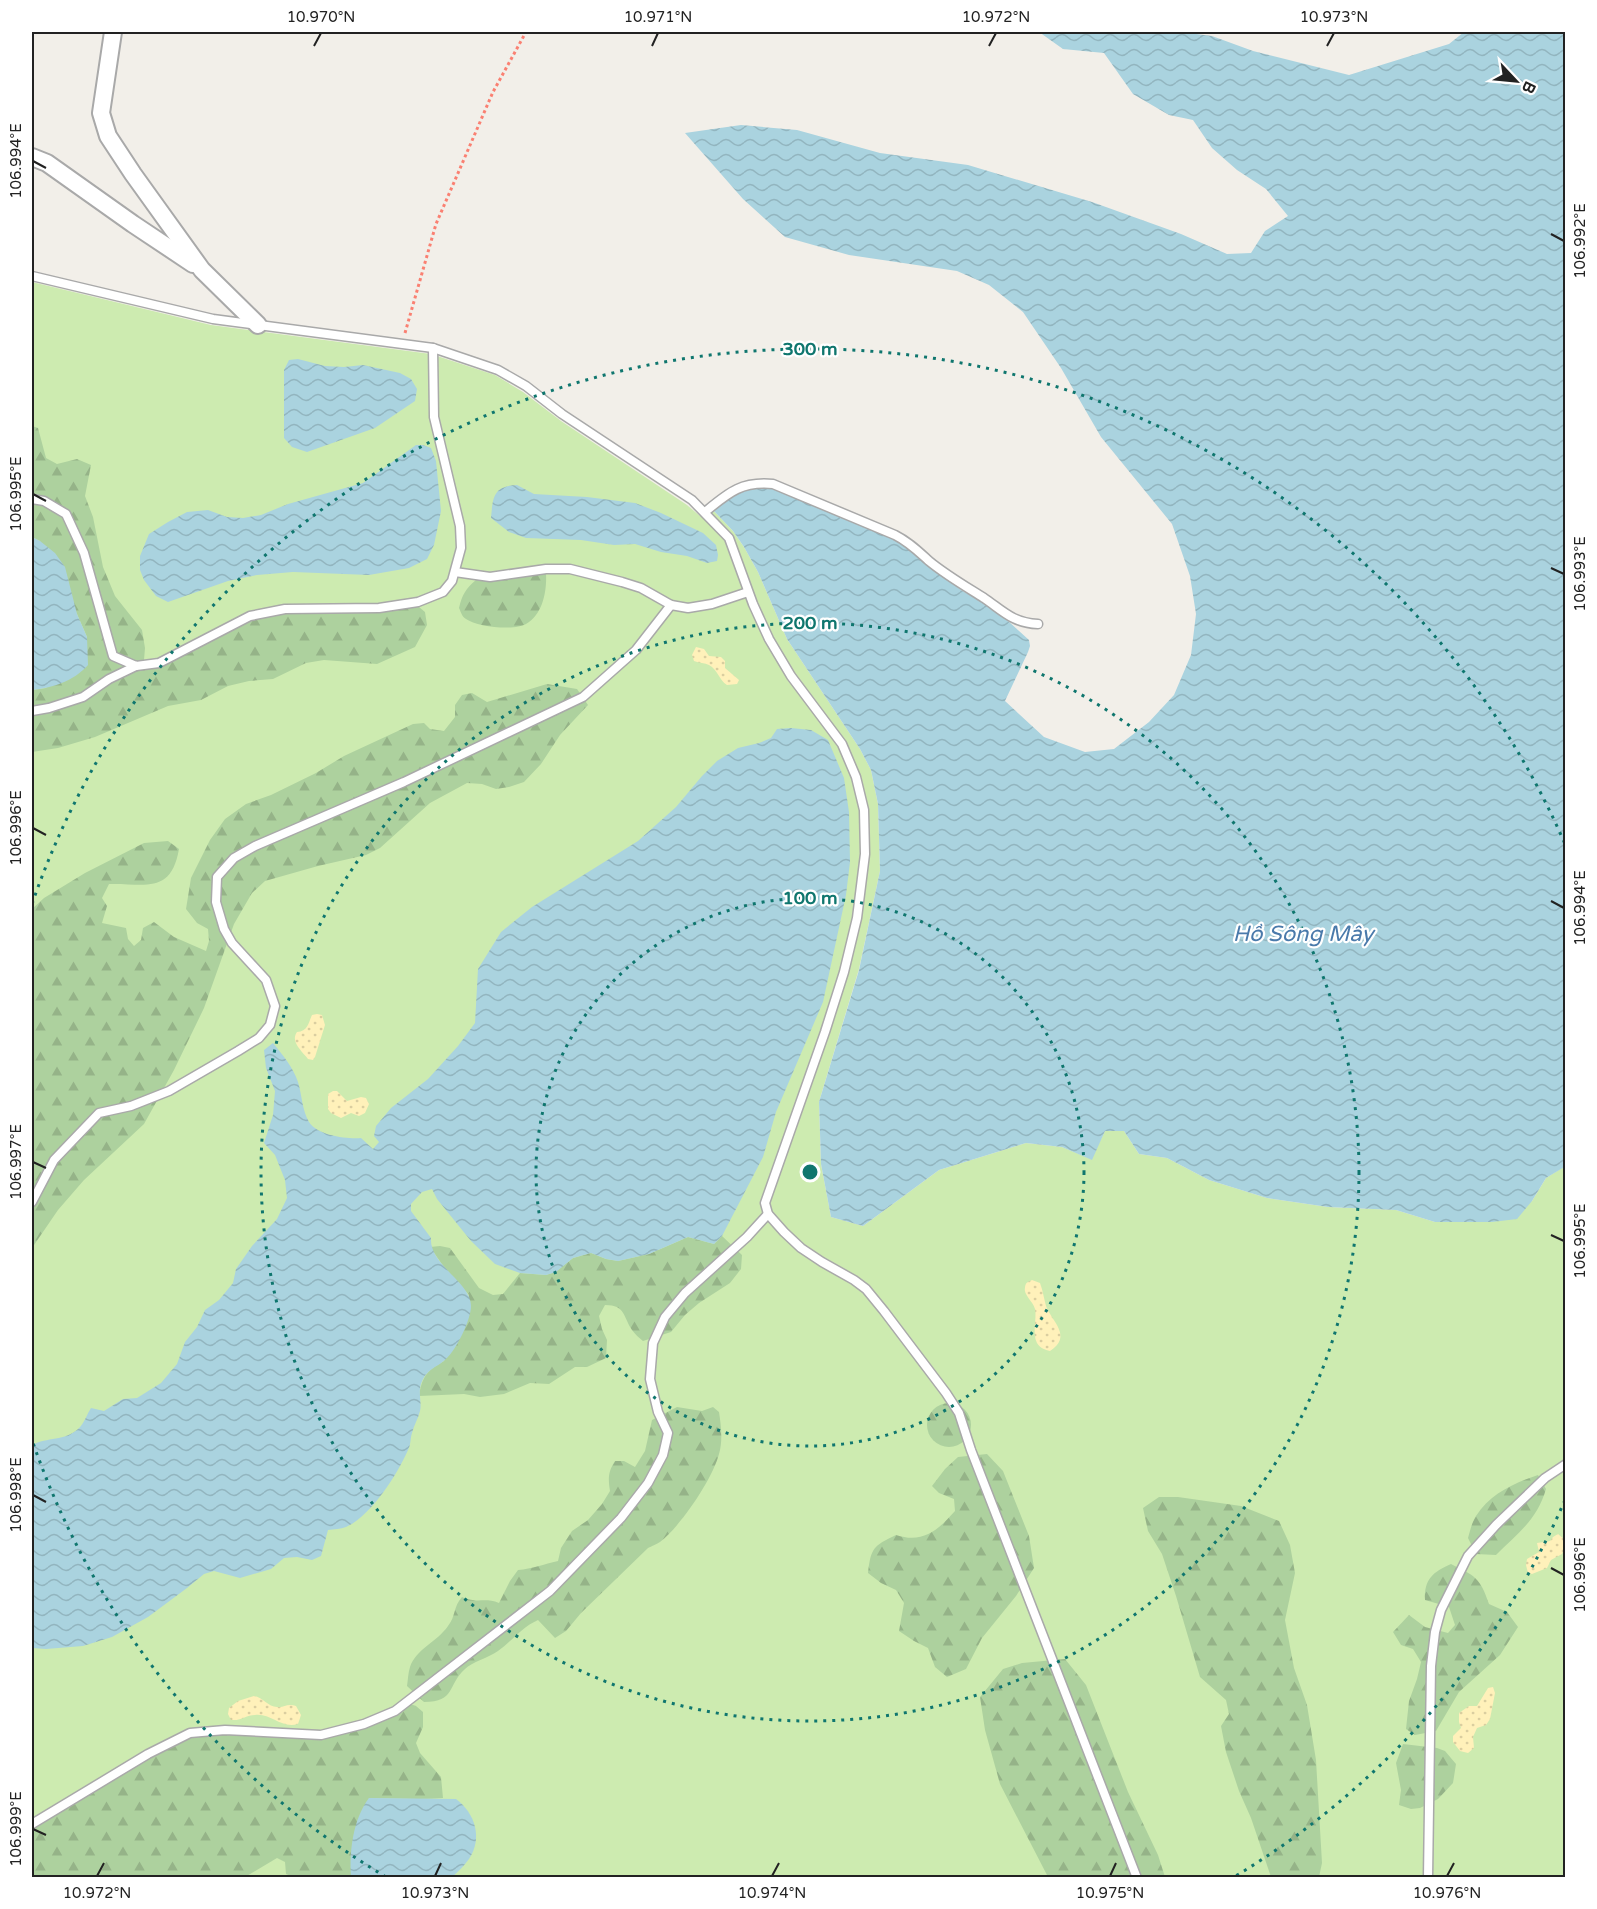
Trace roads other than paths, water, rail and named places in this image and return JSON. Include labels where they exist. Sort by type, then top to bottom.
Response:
[{"type":"street","points":[[113,32],[101,113],[108,136],[202,270],[258,325]]},
{"type":"street","points":[[32,157],[47,163],[202,270]]},
{"type":"lane","points":[[32,276],[213,319],[434,348],[498,370],[692,500],[729,538],[748,592],[769,639],[791,676],[842,744],[856,777],[864,810],[865,854],[857,918],[844,972],[825,1032],[765,1203],[768,1214],[801,1248],[866,1289],[959,1413],[971,1450],[1137,1878]]},
{"type":"lane","points":[[32,711],[83,697],[109,679],[136,666],[159,663],[250,616],[285,609],[379,608],[418,602],[443,592],[452,581],[461,548],[460,526],[434,417],[434,348]]},
{"type":"lane","points":[[705,512],[740,487],[755,483],[773,484],[895,535],[910,543],[929,561],[1011,618],[1021,623],[1038,624]]},
{"type":"lane","points":[[32,499],[44,501],[66,514],[84,553],[113,656],[136,666]]},
{"type":"lane","points":[[455,572],[490,577],[546,569],[570,569],[641,588],[671,605],[688,608],[712,604],[748,592]]},
{"type":"lane","points":[[32,1202],[54,1160],[99,1113],[131,1106],[169,1091],[258,1038],[270,1025],[275,1006],[266,980],[232,943],[224,929],[216,902],[217,878],[234,858],[255,846],[404,782],[583,697],[636,650],[671,605]]},
{"type":"lane","points":[[32,1824],[148,1754],[190,1734],[225,1730],[321,1735],[364,1724],[394,1711],[550,1591],[621,1518],[648,1483],[663,1455],[668,1433],[658,1412],[650,1379],[652,1343],[665,1317],[685,1293],[747,1237],[768,1214]]},
{"type":"lane","points":[[1428,1878],[1431,1666],[1435,1632],[1442,1610],[1468,1556],[1496,1525],[1545,1478],[1566,1464]]},
{"type":"water","name":"Hồ Sông Mây","points":[[1039,32],[1181,32],[1212,36],[1253,51],[1349,75],[1449,44],[1464,32],[1565,32],[1566,1166],[1546,1178],[1532,1201],[1517,1219],[1492,1222],[1435,1222],[1396,1210],[1328,1207],[1267,1198],[1209,1180],[1167,1158],[1139,1154],[1124,1131],[1105,1131],[1092,1160],[1062,1147],[1026,1143],[939,1170],[863,1226],[831,1217],[821,1164],[819,1102],[859,970],[880,871],[878,804],[871,770],[860,749],[787,639],[758,572],[744,547],[733,531],[713,510],[740,492],[754,488],[772,488],[908,546],[926,564],[1008,621],[1029,640],[1028,652],[1005,701],[1044,737],[1085,752],[1114,749],[1149,722],[1174,695],[1191,655],[1196,614],[1190,576],[1172,524],[1101,437],[1061,368],[1023,312],[989,285],[957,271],[849,255],[785,237],[743,199],[685,133],[741,125],[797,130],[880,153],[968,165],[1092,202],[1181,234],[1227,254],[1251,253],[1265,231],[1288,216],[1266,189],[1237,170],[1212,148],[1193,120],[1169,115],[1133,94],[1104,53],[1063,49]]},
{"type":"water","points":[[298,359],[325,366],[363,365],[400,373],[411,379],[417,389],[415,401],[375,428],[307,452],[292,447],[284,438],[284,370],[289,360]]},
{"type":"water","points":[[416,445],[431,448],[436,461],[441,511],[434,545],[427,559],[409,568],[369,575],[293,572],[257,575],[228,581],[168,602],[156,596],[144,580],[140,570],[140,556],[149,534],[187,512],[208,510],[227,517],[243,518],[261,515],[288,504],[363,483]]},
{"type":"water","points":[[517,485],[534,494],[635,503],[703,533],[716,545],[717,561],[707,563],[635,544],[614,545],[581,540],[526,538],[509,532],[491,518],[493,504],[499,490]]},
{"type":"water","points":[[32,537],[55,553],[65,567],[77,614],[87,637],[88,665],[62,683],[32,690]]},
{"type":"water","points":[[777,729],[811,730],[828,740],[844,778],[849,812],[850,862],[846,895],[823,1002],[776,1112],[763,1157],[722,1236],[714,1244],[688,1237],[649,1254],[618,1261],[591,1253],[573,1258],[556,1272],[546,1275],[520,1273],[495,1264],[471,1241],[437,1199],[432,1189],[422,1192],[411,1204],[411,1211],[431,1238],[436,1257],[464,1289],[471,1306],[466,1327],[454,1349],[423,1379],[420,1387],[420,1411],[409,1448],[397,1471],[374,1504],[355,1522],[340,1529],[328,1530],[321,1556],[312,1560],[297,1557],[284,1558],[271,1569],[240,1578],[214,1571],[204,1574],[148,1617],[112,1637],[83,1646],[32,1648],[32,1445],[73,1433],[82,1424],[91,1408],[104,1411],[123,1399],[137,1398],[161,1383],[177,1364],[185,1342],[197,1327],[205,1310],[219,1300],[233,1283],[236,1269],[252,1246],[277,1219],[287,1198],[285,1180],[275,1155],[264,1143],[273,1115],[275,1091],[266,1068],[264,1050],[273,1043],[284,1056],[296,1076],[303,1107],[313,1127],[333,1136],[361,1138],[373,1149],[379,1142],[374,1136],[376,1126],[391,1108],[428,1079],[475,1023],[478,969],[501,932],[532,907],[638,841],[676,807],[717,761],[738,748],[771,738]]},
{"type":"water","points":[[369,1798],[456,1799],[468,1811],[475,1826],[476,1843],[469,1859],[452,1877],[351,1877],[353,1836],[359,1816]]}]
